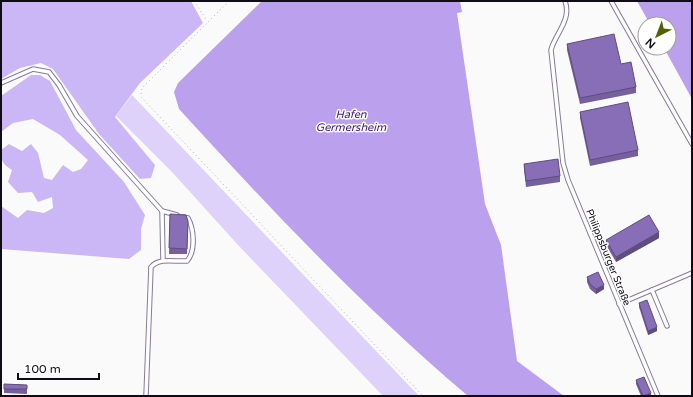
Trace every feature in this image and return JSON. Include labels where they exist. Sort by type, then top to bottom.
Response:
[{"type":"lane","name":"Philippsburger Straße","points":[[566,1],[564,25],[553,41],[551,50],[560,120],[561,148],[568,180],[580,205],[619,304],[658,396]]},
{"type":"lane","points":[[611,1],[692,144]]},
{"type":"lane","points":[[1,83],[33,69],[49,72],[85,127],[162,211],[188,218],[193,226],[192,252],[187,261],[163,260],[155,263],[152,267],[146,396]]},
{"type":"lane","points":[[162,211],[163,260]]},
{"type":"lane","points":[[619,304],[692,272]]},
{"type":"lane","points":[[652,290],[667,326]]},
{"type":"path","points":[[194,1],[208,21]]},
{"type":"path","points":[[229,1],[143,87],[140,91],[141,98],[422,396]]},
{"type":"path","points":[[645,1],[653,16]]},
{"type":"path","points":[[676,56],[681,66]]},
{"type":"shaded area","points":[[1,1],[191,1],[203,23],[140,83],[115,117],[155,165],[151,178],[140,179],[99,134],[53,69],[41,63],[20,68],[1,79]]},
{"type":"shaded area","points":[[31,75],[40,75],[50,81],[76,130],[124,182],[145,215],[141,229],[141,250],[129,259],[1,249],[1,206],[18,218],[27,210],[44,213],[53,208],[52,197],[38,202],[32,192],[18,193],[8,182],[12,170],[3,162],[1,150],[9,144],[22,151],[31,144],[38,153],[44,178],[52,180],[63,165],[73,172],[81,169],[88,160],[60,135],[33,119],[13,123],[1,132],[1,96]]},
{"type":"shaded area","points":[[132,95],[419,396],[383,396],[238,245],[172,172],[116,116]]},
{"type":"water","name":"Hafen Germersheim","points":[[262,1],[460,1],[462,12],[457,13],[485,204],[501,245],[517,361],[564,396],[468,396],[429,363],[355,293],[283,221],[179,109],[174,92],[178,83]]},
{"type":"water","points":[[637,1],[692,1],[692,99],[668,56],[677,56],[677,16],[645,16]]},
{"type":"building","points":[[614,34],[621,64],[631,62],[636,87],[580,98],[567,44]]},
{"type":"building","points":[[628,102],[638,150],[590,160],[580,112]]},
{"type":"building","points":[[558,159],[560,176],[526,181],[524,164]]},
{"type":"building","points":[[170,214],[186,215],[188,221],[187,249],[169,248]]},
{"type":"building","points":[[649,215],[659,232],[616,257],[606,240]]},
{"type":"building","points":[[598,272],[604,285],[596,289],[590,284],[587,277]]},
{"type":"building","points":[[647,300],[657,327],[648,331],[639,303]]},
{"type":"building","points":[[644,377],[651,393],[643,396],[636,380]]},
{"type":"building","points":[[4,384],[27,385],[27,389],[4,389]]}]
